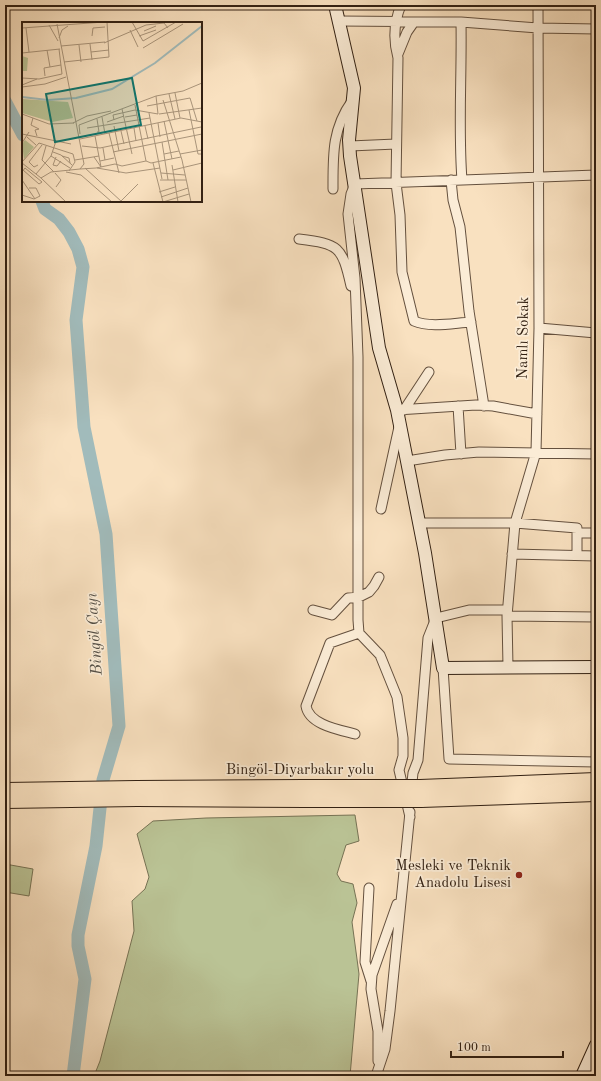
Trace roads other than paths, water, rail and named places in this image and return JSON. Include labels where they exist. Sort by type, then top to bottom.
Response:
[{"type":"main road","name":"Bingöl-Diyarbakır yolu","points":[[421,793],[596,780]]},
{"type":"main road","name":"Bingöl-Diyarbakır yolu","points":[[5,790],[76,795]]},
{"type":"main road","name":"Bingöl-Diyarbakır yolu","points":[[5,801],[76,795],[136,793],[596,794]]},
{"type":"street","points":[[335,5],[354,88],[350,146],[379,348],[401,410],[400,424],[381,509]]},
{"type":"street","points":[[398,58],[395,48],[396,22],[401,5]]},
{"type":"street","name":"Namlı Sokak","points":[[508,667],[507,613],[515,523],[536,452],[539,328],[538,5]]},
{"type":"street","points":[[339,21],[461,22],[538,28],[596,29]]},
{"type":"street","points":[[414,22],[407,32],[398,58],[396,183],[400,215],[402,272],[414,321],[437,325],[471,322]]},
{"type":"street","points":[[461,22],[460,147],[462,180]]},
{"type":"street","points":[[333,189],[336,131],[342,115],[354,98]]},
{"type":"street","points":[[350,146],[396,144]]},
{"type":"street","points":[[355,184],[596,175]]},
{"type":"street","points":[[451,180],[461,234],[471,322],[484,406]]},
{"type":"street","points":[[355,184],[351,194],[348,214],[355,278],[358,358],[359,633],[380,655],[389,674],[397,697],[404,756],[400,770],[410,817]]},
{"type":"street","points":[[299,239],[334,246],[342,254],[348,271],[355,309]]},
{"type":"street","points":[[539,328],[596,333]]},
{"type":"street","points":[[401,410],[429,372]]},
{"type":"street","points":[[401,410],[458,406],[484,406],[537,414]]},
{"type":"street","points":[[458,406],[461,454]]},
{"type":"street","points":[[400,424],[436,618],[443,668],[449,759],[596,762]]},
{"type":"street","points":[[407,461],[461,454],[536,452],[596,454]]},
{"type":"street","points":[[419,523],[515,523],[577,528],[577,555]]},
{"type":"street","points":[[577,533],[596,533]]},
{"type":"street","points":[[512,554],[596,556]]},
{"type":"street","points":[[312,610],[332,615],[348,598],[359,597],[374,586],[379,577]]},
{"type":"street","points":[[436,618],[469,610],[596,617]]},
{"type":"street","points":[[378,1073],[385,1050],[410,817],[413,773],[418,760],[428,638],[436,618]]},
{"type":"street","points":[[355,734],[323,724],[311,716],[306,706],[330,643],[359,633]]},
{"type":"street","points":[[443,668],[596,668]]},
{"type":"street","points":[[369,888],[365,962],[372,981]]},
{"type":"street","points":[[378,1073],[378,1031],[371,989],[372,981],[376,961],[401,894]]},
{"type":"street","points":[[584,1075],[596,1045]]},
{"type":"waterway","name":"Bingöl Çayı","points":[[5,101],[22,133]]},
{"type":"waterway","name":"Bingöl Çayı","points":[[42,202],[45,209],[59,219],[69,232],[78,249],[83,267],[76,320],[84,427],[106,534],[119,726],[103,780],[96,846],[78,935],[78,946],[85,979],[73,1076]]},
{"type":"place","name":"Mesleki ve Teknik Anadolu Lisesi","points":[[519,875]]}]
